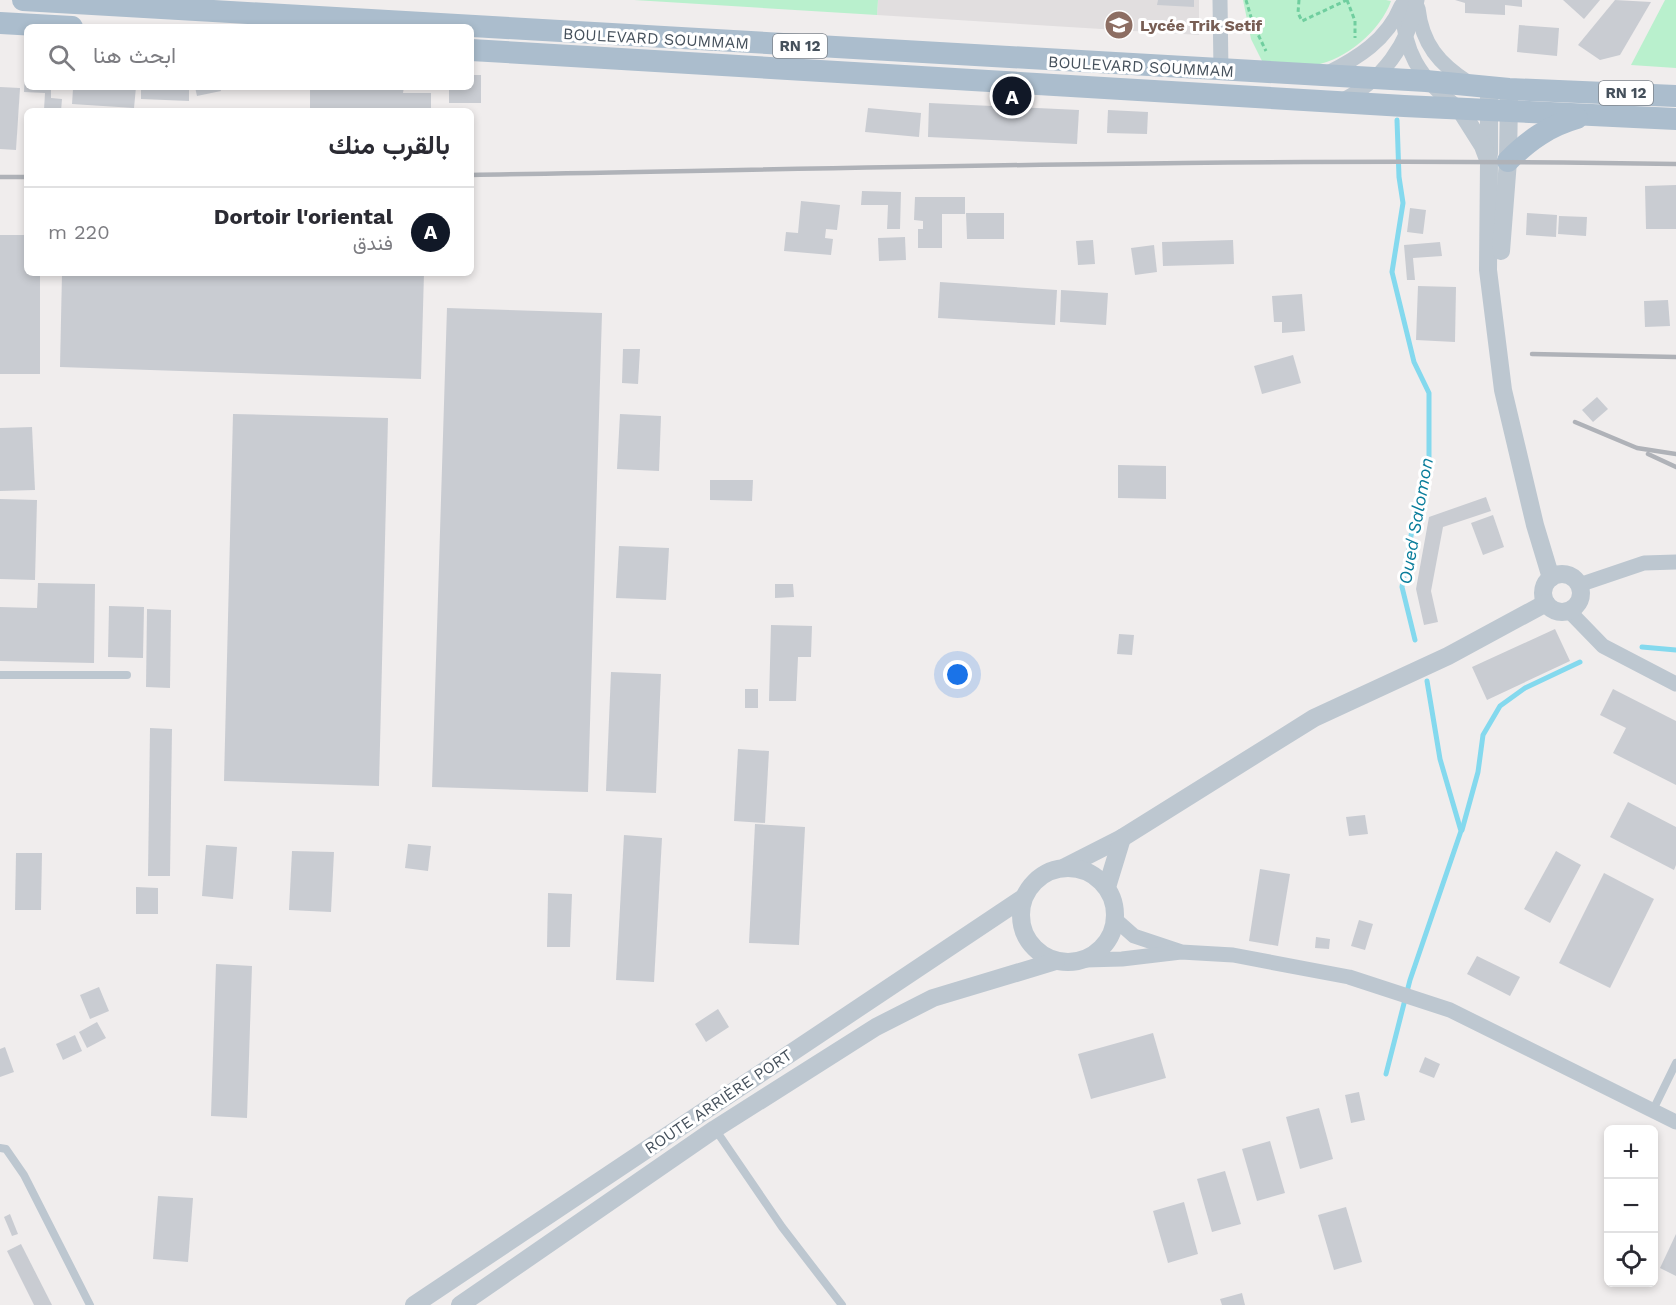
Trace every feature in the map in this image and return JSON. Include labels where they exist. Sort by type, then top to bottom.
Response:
[{"type":"main road","name":"BOULEVARD SOUMMAM","points":[[23,0],[428,24]]},
{"type":"main road","points":[[0,23],[24,24]]},
{"type":"main road","name":"BOULEVARD SOUMMAM","points":[[474,27],[1426,81],[1581,115]]},
{"type":"main road","name":"BOULEVARD SOUMMAM","points":[[474,50],[1459,108],[1494,97],[1576,91],[1676,96]]},
{"type":"main road","points":[[1498,161],[1546,130],[1581,115]]},
{"type":"main road","name":"RN 12","points":[[1581,115],[1676,119]]},
{"type":"street","points":[[1220,0],[1221,71]]},
{"type":"street","points":[[1404,0],[1405,35],[1415,64],[1426,81],[1459,108],[1483,146],[1498,161]]},
{"type":"street","points":[[1321,76],[1376,43],[1397,15],[1404,0]]},
{"type":"street","points":[[1341,101],[1375,78],[1396,54],[1410,26],[1417,0]]},
{"type":"street","points":[[1417,0],[1420,25],[1434,55],[1444,67],[1494,97],[1498,161],[1495,312],[1503,390],[1535,525],[1551,578]]},
{"type":"street","points":[[1579,585],[1644,563],[1676,562]]},
{"type":"street","points":[[1569,611],[1581,597],[1579,585],[1575,579],[1563,574],[1551,578],[1543,592],[1546,603],[1554,610],[1569,611],[1603,646],[1676,684]]},
{"type":"street","points":[[1546,603],[1448,656],[1314,718],[1122,838],[1065,867],[1040,876],[1023,898],[1020,913],[1026,936],[1041,954],[1056,961],[1070,963],[1181,952],[1233,956],[1349,976],[1439,1006],[1676,1122]]},
{"type":"street","points":[[1107,887],[1122,838]]},
{"type":"street","points":[[1065,867],[1081,869],[1096,876],[1107,887],[1112,897],[1116,920],[1106,944],[1085,960]]},
{"type":"street","name":"ROUTE ARRIÈRE PORT","points":[[414,1305],[1023,898]]},
{"type":"street","points":[[1116,920],[1134,936],[1181,952]]},
{"type":"street","name":"ROUTE ARRIÈRE PORT","points":[[460,1305],[716,1129],[876,1027],[933,998],[1056,961]]},
{"type":"lane","points":[[0,675],[127,675]]},
{"type":"lane","points":[[1653,1110],[1676,1063]]},
{"type":"lane","points":[[716,1129],[782,1227],[842,1305]]},
{"type":"lane","points":[[0,1149],[6,1149],[24,1174],[90,1305]]},
{"type":"path","points":[[1246,0],[1262,44],[1275,56]]},
{"type":"path","points":[[1299,0],[1298,13],[1302,21],[1347,0],[1357,30],[1354,40],[1349,45]]},
{"type":"shaded area","name":"Lycée Trik Setif","points":[[878,0],[1199,0],[1199,35],[877,15]]},
{"type":"green space","points":[[634,0],[878,0],[877,15]]},
{"type":"green space","points":[[1243,0],[1391,1],[1379,23],[1361,42],[1327,62],[1303,66],[1263,63],[1251,39]]},
{"type":"green space","points":[[1665,0],[1676,0],[1676,68],[1631,65]]},
{"type":"building","points":[[1158,0],[1194,0],[1194,7],[1157,5]]},
{"type":"building","points":[[1455,0],[1522,0],[1522,7],[1505,5],[1505,15],[1465,13],[1465,3]]},
{"type":"building","points":[[1563,0],[1600,0],[1584,19]]},
{"type":"building","points":[[1615,0],[1651,2],[1620,55],[1600,60],[1578,45]]},
{"type":"building","points":[[1519,25],[1559,28],[1557,56],[1517,52]]},
{"type":"building","points":[[474,75],[481,75],[481,103],[449,103],[449,90],[474,90]]},
{"type":"building","points":[[0,87],[20,88],[16,150],[0,149]]},
{"type":"building","points":[[24,90],[51,90],[51,98],[62,99],[61,108],[44,108],[45,93],[24,92]]},
{"type":"building","points":[[73,90],[136,90],[134,108],[72,104]]},
{"type":"building","points":[[141,90],[189,90],[189,101],[141,99]]},
{"type":"building","points":[[196,90],[221,91],[197,96]]},
{"type":"building","points":[[310,90],[404,90],[403,93],[431,93],[431,108],[310,108]]},
{"type":"building","points":[[929,103],[1079,110],[1077,144],[928,137]]},
{"type":"building","points":[[868,108],[921,113],[919,137],[865,132]]},
{"type":"building","points":[[1108,110],[1148,112],[1147,134],[1107,133]]},
{"type":"building","points":[[1676,185],[1676,229],[1646,229],[1645,186]]},
{"type":"building","points":[[862,191],[901,192],[900,229],[887,229],[888,205],[861,205]]},
{"type":"building","points":[[915,197],[965,197],[965,214],[942,214],[942,248],[918,248],[918,229],[923,229],[923,221],[914,220]]},
{"type":"building","points":[[801,201],[840,205],[837,230],[826,229],[825,238],[833,239],[831,255],[784,251],[786,232],[798,233]]},
{"type":"building","points":[[1410,208],[1426,210],[1423,234],[1407,232]]},
{"type":"building","points":[[966,213],[1004,213],[1004,239],[967,239]]},
{"type":"building","points":[[1527,213],[1557,215],[1556,237],[1526,235]]},
{"type":"building","points":[[1559,216],[1587,217],[1586,236],[1558,234]]},
{"type":"building","points":[[0,235],[24,235],[24,276],[40,276],[40,374],[0,374]]},
{"type":"building","points":[[905,237],[906,260],[879,261],[878,238]]},
{"type":"building","points":[[1093,240],[1095,264],[1078,265],[1076,241]]},
{"type":"building","points":[[1233,240],[1234,264],[1163,266],[1162,242]]},
{"type":"building","points":[[1440,242],[1442,256],[1413,258],[1415,280],[1407,280],[1404,245]]},
{"type":"building","points":[[1154,245],[1157,272],[1135,275],[1131,248]]},
{"type":"building","points":[[62,276],[424,276],[421,379],[60,367]]},
{"type":"building","points":[[940,282],[1057,290],[1055,325],[938,318]]},
{"type":"building","points":[[1418,286],[1456,287],[1455,342],[1416,340]]},
{"type":"building","points":[[1061,290],[1108,293],[1106,325],[1060,322]]},
{"type":"building","points":[[1302,294],[1305,331],[1282,333],[1282,322],[1274,322],[1272,296]]},
{"type":"building","points":[[1668,300],[1670,326],[1645,327],[1644,301]]},
{"type":"building","points":[[447,308],[602,313],[588,792],[432,787]]},
{"type":"building","points":[[623,349],[640,349],[638,384],[622,383]]},
{"type":"building","points":[[1293,355],[1301,383],[1262,394],[1254,366]]},
{"type":"building","points":[[1597,397],[1608,409],[1593,422],[1582,410]]},
{"type":"building","points":[[233,414],[388,418],[379,786],[224,781]]},
{"type":"building","points":[[620,414],[661,416],[659,471],[617,469]]},
{"type":"building","points":[[32,427],[35,490],[0,491],[0,428]]},
{"type":"building","points":[[1118,465],[1166,466],[1166,499],[1118,498]]},
{"type":"building","points":[[710,480],[753,480],[752,501],[710,500]]},
{"type":"building","points":[[1486,497],[1491,511],[1443,527],[1431,591],[1438,622],[1424,625],[1416,589],[1429,517]]},
{"type":"building","points":[[0,499],[37,500],[35,580],[0,579]]},
{"type":"building","points":[[1493,515],[1504,547],[1483,555],[1471,523]]},
{"type":"building","points":[[619,546],[669,548],[666,600],[616,598]]},
{"type":"building","points":[[38,583],[95,584],[94,663],[0,661],[0,607],[37,608]]},
{"type":"building","points":[[775,584],[793,584],[794,597],[775,598]]},
{"type":"building","points":[[109,606],[144,607],[143,658],[108,657]]},
{"type":"building","points":[[147,609],[171,610],[170,688],[146,687]]},
{"type":"building","points":[[771,625],[812,626],[811,657],[798,657],[796,701],[769,701]]},
{"type":"building","points":[[1555,629],[1570,661],[1487,700],[1472,667]]},
{"type":"building","points":[[1119,634],[1134,635],[1132,655],[1117,654]]},
{"type":"building","points":[[611,672],[661,674],[656,793],[606,791]]},
{"type":"building","points":[[745,689],[758,689],[758,708],[745,708]]},
{"type":"building","points":[[1613,689],[1676,721],[1676,785],[1613,753],[1626,728],[1600,715]]},
{"type":"building","points":[[150,728],[172,729],[170,876],[148,876]]},
{"type":"building","points":[[738,749],[769,751],[765,823],[734,821]]},
{"type":"building","points":[[1628,802],[1676,827],[1674,870],[1610,837]]},
{"type":"building","points":[[1365,815],[1368,834],[1349,836],[1346,817]]},
{"type":"building","points":[[755,824],[805,827],[799,945],[749,943]]},
{"type":"building","points":[[624,835],[662,838],[654,982],[616,980]]},
{"type":"building","points":[[408,844],[431,846],[428,871],[405,868]]},
{"type":"building","points":[[206,845],[237,847],[233,899],[202,896]]},
{"type":"building","points":[[292,851],[334,852],[331,912],[289,910]]},
{"type":"building","points":[[1556,851],[1581,865],[1550,923],[1524,909]]},
{"type":"building","points":[[16,853],[42,853],[41,910],[15,910]]},
{"type":"building","points":[[1260,869],[1290,874],[1278,946],[1249,941]]},
{"type":"building","points":[[1604,873],[1654,899],[1610,988],[1559,963]]},
{"type":"building","points":[[136,887],[158,888],[158,914],[136,914]]},
{"type":"building","points":[[548,893],[572,894],[570,947],[547,947]]},
{"type":"building","points":[[1359,920],[1373,924],[1365,950],[1351,946]]},
{"type":"building","points":[[1316,937],[1330,939],[1329,949],[1315,948]]},
{"type":"building","points":[[1477,956],[1520,977],[1510,996],[1467,974]]},
{"type":"building","points":[[216,964],[252,966],[247,1118],[211,1116]]},
{"type":"building","points":[[99,987],[109,1011],[90,1019],[80,995]]},
{"type":"building","points":[[718,1009],[729,1027],[706,1042],[695,1024]]},
{"type":"building","points":[[97,1022],[106,1038],[87,1048],[79,1032]]},
{"type":"building","points":[[1153,1033],[1166,1078],[1091,1099],[1078,1054]]},
{"type":"building","points":[[75,1035],[82,1051],[63,1060],[56,1044]]},
{"type":"building","points":[[5,1047],[14,1072],[0,1077],[0,1049]]},
{"type":"building","points":[[1425,1057],[1440,1064],[1434,1078],[1419,1072]]},
{"type":"building","points":[[1359,1092],[1365,1120],[1351,1123],[1345,1095]]},
{"type":"building","points":[[1319,1108],[1333,1159],[1300,1169],[1286,1117]]},
{"type":"building","points":[[1270,1141],[1285,1193],[1257,1201],[1242,1149]]},
{"type":"building","points":[[1225,1171],[1241,1224],[1212,1232],[1197,1179]]},
{"type":"building","points":[[158,1196],[193,1198],[188,1262],[153,1259]]},
{"type":"building","points":[[1184,1202],[1198,1254],[1168,1263],[1153,1211]]},
{"type":"building","points":[[1346,1207],[1362,1262],[1334,1270],[1318,1215]]},
{"type":"building","points":[[10,1214],[18,1234],[12,1236],[4,1217]]},
{"type":"building","points":[[1676,1234],[1676,1276],[1660,1268]]},
{"type":"building","points":[[21,1244],[52,1305],[34,1305],[7,1251]]},
{"type":"building","points":[[1242,1293],[1245,1305],[1222,1305],[1220,1299]]},
{"type":"waterway","name":"Oued Salomon","points":[[1397,120],[1399,177],[1403,203],[1392,272],[1414,362],[1429,393],[1429,469],[1415,513],[1402,587],[1415,640]]},
{"type":"waterway","points":[[1642,647],[1676,650]]},
{"type":"waterway","points":[[1462,830],[1478,772],[1483,735],[1500,706],[1525,688],[1580,662]]},
{"type":"waterway","name":"Oued Salomon","points":[[1386,1074],[1410,980],[1461,831],[1440,759],[1427,681]]},
{"type":"railway","points":[[474,175],[1224,163],[1676,164]]},
{"type":"railway","points":[[0,177],[24,177]]},
{"type":"railway","points":[[1532,354],[1676,357]]},
{"type":"railway","points":[[1575,422],[1637,448],[1676,454]]},
{"type":"railway","points":[[1648,454],[1676,467]]},
{"type":"place","name":"Lycée Trik Setif","points":[[1119,25]]},
{"type":"place","name":"Dortoir l'oriental","points":[[1012,96]]}]
